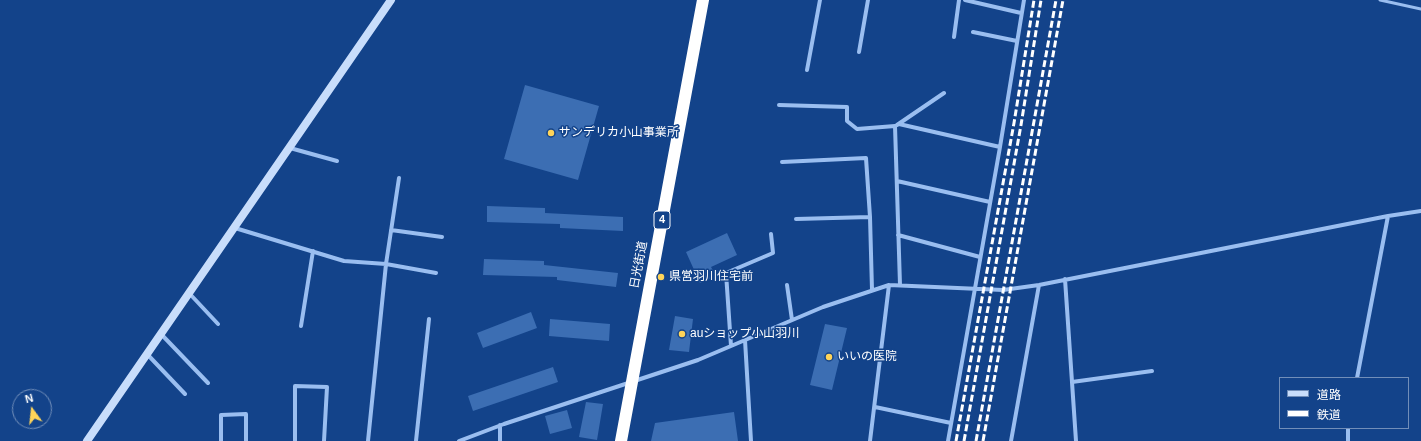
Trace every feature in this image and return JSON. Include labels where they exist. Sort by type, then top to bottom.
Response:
[{"type":"highway","name":"日光街道","points":[[621,441],[703,0]]},
{"type":"street","points":[[87,441],[391,0]]},
{"type":"street","points":[[807,70],[820,0]]},
{"type":"street","points":[[859,52],[868,0]]},
{"type":"street","points":[[954,37],[959,0]]},
{"type":"street","points":[[964,0],[1021,13]]},
{"type":"street","points":[[948,441],[1000,147],[1024,0]]},
{"type":"street","points":[[973,32],[1017,41]]},
{"type":"street","points":[[897,125],[944,93]]},
{"type":"street","points":[[779,105],[847,107],[847,121],[857,129],[897,125],[1000,147]]},
{"type":"street","points":[[897,125],[900,285]]},
{"type":"street","points":[[290,148],[337,161]]},
{"type":"street","points":[[782,162],[866,158],[870,217],[872,290]]},
{"type":"street","points":[[368,441],[386,264],[399,178]]},
{"type":"street","points":[[897,181],[990,202]]},
{"type":"street","points":[[460,441],[500,425],[698,360],[823,307],[888,285],[1003,290],[1039,285],[1388,216],[1421,211]]},
{"type":"street","points":[[1357,377],[1388,216]]},
{"type":"street","points":[[796,219],[870,217]]},
{"type":"street","points":[[235,228],[344,261],[386,264],[436,273]]},
{"type":"street","points":[[391,230],[442,237]]},
{"type":"street","points":[[731,346],[726,273],[773,253],[771,234]]},
{"type":"street","points":[[898,235],[980,257]]},
{"type":"street","points":[[301,326],[313,251]]},
{"type":"street","points":[[1065,280],[1076,441]]},
{"type":"street","points":[[787,285],[792,320]]},
{"type":"street","points":[[870,441],[888,285]]},
{"type":"street","points":[[1011,441],[1039,285]]},
{"type":"street","points":[[189,293],[218,324]]},
{"type":"street","points":[[416,441],[429,319]]},
{"type":"street","points":[[161,334],[208,383]]},
{"type":"street","points":[[745,340],[751,441]]},
{"type":"street","points":[[147,354],[185,394]]},
{"type":"street","points":[[1072,382],[1152,371]]},
{"type":"street","points":[[294,441],[295,386],[327,387],[324,441]]},
{"type":"street","points":[[875,407],[951,423]]},
{"type":"street","points":[[221,441],[221,415],[246,414],[246,441]]},
{"type":"street","points":[[500,425],[500,441]]},
{"type":"street","points":[[1348,429],[1348,441]]},
{"type":"lane","points":[[1380,0],[1421,9]]},
{"type":"building","name":"サンデリカ小山事業所","points":[[525,85],[599,106],[578,180],[504,159]]},
{"type":"building","points":[[487,206],[545,208],[545,213],[623,217],[623,231],[560,228],[560,224],[487,222]]},
{"type":"building","points":[[727,233],[737,255],[711,267],[716,276],[700,283],[686,252]]},
{"type":"building","points":[[484,259],[544,261],[544,265],[618,273],[616,287],[557,280],[557,277],[483,275]]},
{"type":"building","points":[[531,312],[537,328],[483,348],[477,333]]},
{"type":"building","name":"auショップ小山羽川","points":[[675,316],[693,319],[689,352],[669,350]]},
{"type":"building","points":[[550,319],[610,324],[609,341],[549,336]]},
{"type":"building","name":"いいの医院","points":[[825,324],[847,328],[832,390],[810,385]]},
{"type":"building","points":[[553,367],[558,382],[473,411],[468,396]]},
{"type":"building","points":[[586,402],[603,404],[597,440],[579,437]]},
{"type":"building","points":[[567,410],[572,428],[550,434],[545,416]]},
{"type":"building","points":[[734,412],[738,441],[651,441],[655,423]]},
{"type":"railway","points":[[956,441],[1014,123],[1034,0]]},
{"type":"railway","points":[[964,441],[1021,125],[1041,0]]},
{"type":"railway","points":[[976,441],[1056,0]]},
{"type":"railway","points":[[983,441],[1063,0]]},
{"type":"place","name":"サンデリカ小山事業所","points":[[551,133]]},
{"type":"place","name":"県営羽川住宅前","points":[[661,277]]},
{"type":"place","name":"auショップ小山羽川","points":[[682,334]]},
{"type":"place","name":"いいの医院","points":[[829,357]]}]
